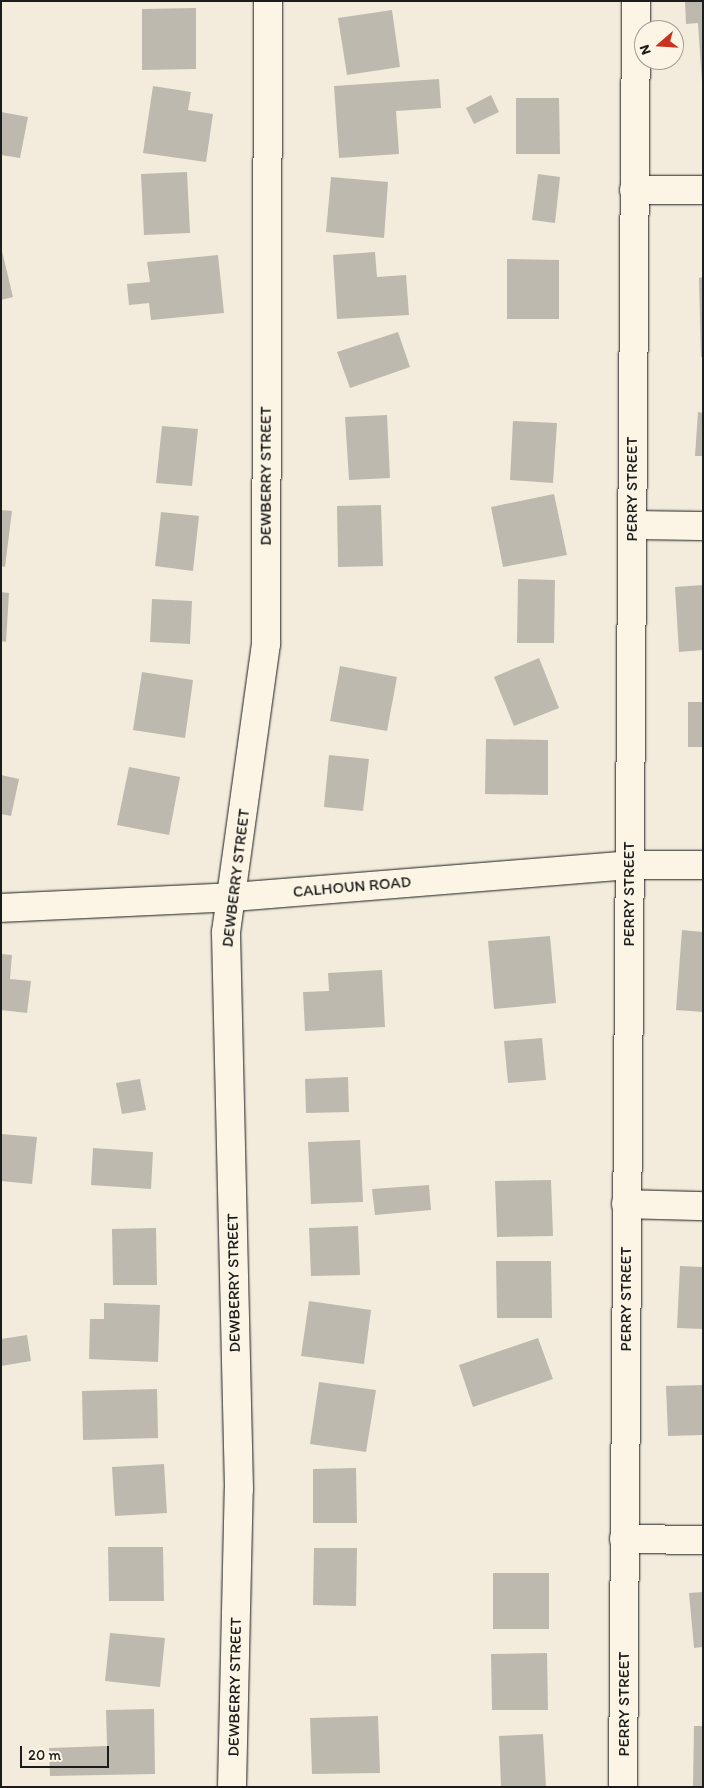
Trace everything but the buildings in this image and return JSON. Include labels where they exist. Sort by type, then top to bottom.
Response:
[{"type":"street","name":"DEWBERRY STREET","points":[[232,1787],[239,1489],[226,932],[233,897],[266,644],[268,1]]},
{"type":"street","name":"PERRY STREET","points":[[623,1787],[636,1]]},
{"type":"street","points":[[634,190],[703,190]]},
{"type":"street","points":[[632,525],[703,526]]},
{"type":"street","name":"CALHOUN ROAD","points":[[1,908],[233,897],[630,865],[703,865]]},
{"type":"street","points":[[626,1204],[703,1206]]},
{"type":"street","points":[[624,1539],[703,1540]]}]
